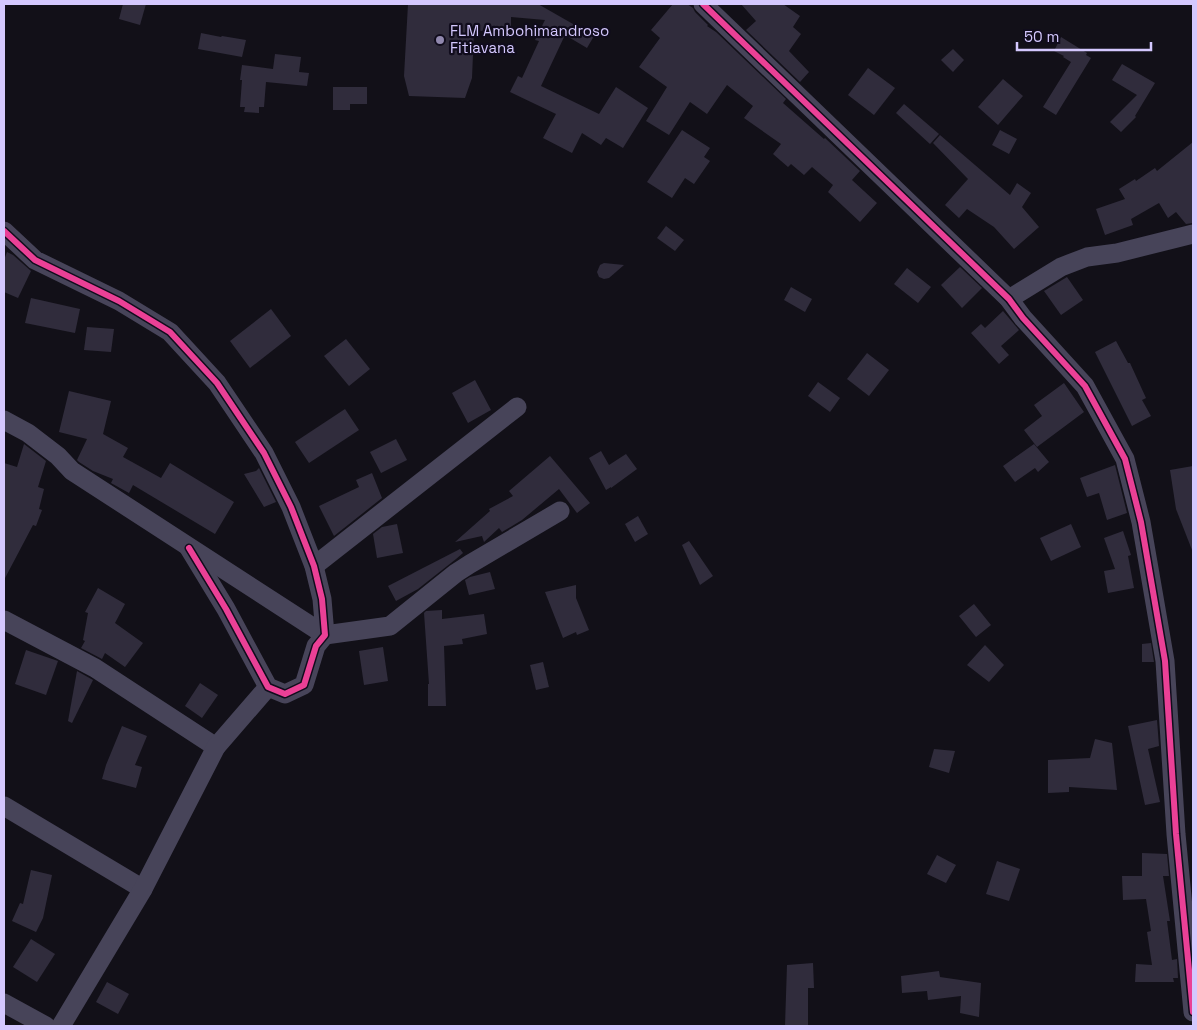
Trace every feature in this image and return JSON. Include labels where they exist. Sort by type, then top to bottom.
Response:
[{"type":"street","points":[[703,4],[1009,299],[1023,318],[1085,386],[1124,458],[1141,522],[1164,661],[1176,834],[1193,1012]]},
{"type":"street","points":[[4,231],[35,260],[119,301],[170,332],[217,383],[264,453],[290,507],[314,566],[322,600],[326,635]]},
{"type":"street","points":[[1009,299],[1061,267],[1087,257],[1117,253],[1193,234]]},
{"type":"street","points":[[314,566],[518,408]]},
{"type":"street","points":[[4,420],[28,433],[58,456],[72,471],[326,635]]},
{"type":"street","points":[[190,548],[226,609],[268,687],[285,694],[304,685],[316,646],[326,635],[390,626],[463,568],[560,511]]},
{"type":"street","points":[[4,620],[95,668],[216,747]]},
{"type":"street","points":[[62,1026],[143,889],[216,747],[268,687]]},
{"type":"street","points":[[4,806],[143,889]]},
{"type":"street","points":[[4,1003],[46,1026]]},
{"type":"building","points":[[123,4],[146,4],[140,25],[119,19]]},
{"type":"building","points":[[408,4],[538,4],[594,36],[587,48],[565,35],[541,86],[599,114],[616,87],[648,108],[623,148],[606,138],[601,145],[582,133],[572,153],[543,138],[556,114],[510,92],[518,76],[522,78],[539,41],[535,40],[545,20],[511,17],[511,31],[490,30],[490,32],[474,30],[472,78],[465,98],[409,96],[404,76]]},
{"type":"building","points":[[673,4],[687,4],[693,8],[707,26],[716,32],[786,99],[783,103],[825,138],[860,171],[852,180],[877,203],[860,222],[828,192],[833,185],[812,167],[804,175],[791,164],[788,167],[773,154],[781,144],[744,118],[753,106],[727,85],[707,114],[690,102],[669,135],[646,121],[667,87],[639,67],[660,38],[651,30]]},
{"type":"building","points":[[741,4],[783,4],[800,16],[793,27],[801,34],[789,51],[809,72],[800,82],[746,30],[756,21]]},
{"type":"building","points":[[201,33],[246,40],[242,57],[198,49]]},
{"type":"building","points":[[1061,37],[1087,53],[1086,55],[1091,58],[1056,115],[1043,107],[1071,62],[1054,51]]},
{"type":"building","points":[[953,49],[964,60],[953,72],[941,60]]},
{"type":"building","points":[[275,54],[301,57],[299,72],[309,73],[307,86],[266,82],[264,107],[259,107],[259,113],[244,112],[245,107],[240,107],[242,65],[273,69]]},
{"type":"building","points":[[1122,64],[1155,83],[1136,117],[1121,132],[1110,122],[1137,95],[1112,80]]},
{"type":"building","points":[[868,68],[895,88],[874,115],[848,95]]},
{"type":"building","points":[[1003,79],[1023,96],[998,125],[978,107]]},
{"type":"building","points":[[333,87],[367,87],[367,104],[350,104],[350,110],[333,110]]},
{"type":"building","points":[[904,104],[939,134],[930,144],[896,113]]},
{"type":"building","points":[[682,130],[710,148],[704,157],[710,161],[694,184],[685,178],[672,198],[647,182]]},
{"type":"building","points":[[1000,130],[1017,139],[1009,154],[992,145]]},
{"type":"building","points":[[940,135],[1010,195],[1017,183],[1031,193],[1022,207],[1039,227],[1014,249],[994,227],[967,209],[959,218],[945,205],[968,179],[933,143]]},
{"type":"building","points":[[1193,142],[1193,223],[1186,224],[1176,212],[1168,218],[1159,203],[1131,219],[1133,225],[1105,235],[1096,209],[1125,199],[1119,189],[1135,179],[1136,181],[1155,168],[1157,171]]},
{"type":"building","points":[[666,226],[684,240],[675,251],[657,238]]},
{"type":"building","points":[[7,252],[31,271],[18,298],[4,292],[4,260]]},
{"type":"building","points":[[604,263],[624,265],[609,278],[604,279],[599,277],[597,272],[600,265]]},
{"type":"building","points":[[960,267],[982,288],[962,308],[941,285]]},
{"type":"building","points":[[907,268],[931,287],[918,303],[894,284]]},
{"type":"building","points":[[1067,277],[1083,300],[1061,315],[1044,291]]},
{"type":"building","points":[[791,287],[812,299],[805,312],[784,300]]},
{"type":"building","points":[[31,298],[80,309],[75,333],[25,323]]},
{"type":"building","points":[[271,309],[291,336],[250,368],[230,341]]},
{"type":"building","points":[[1003,311],[1019,330],[1001,346],[1009,355],[999,364],[971,333],[981,324],[985,328]]},
{"type":"building","points":[[87,327],[114,329],[111,352],[84,350]]},
{"type":"building","points":[[346,339],[370,369],[349,386],[324,356]]},
{"type":"building","points":[[1116,341],[1128,363],[1130,363],[1146,398],[1142,400],[1151,416],[1132,426],[1095,352]]},
{"type":"building","points":[[867,353],[889,370],[869,396],[847,379]]},
{"type":"building","points":[[475,380],[491,410],[468,423],[452,393]]},
{"type":"building","points":[[818,382],[840,398],[830,412],[808,396]]},
{"type":"building","points":[[1064,383],[1084,412],[1037,447],[1024,430],[1042,416],[1034,405]]},
{"type":"building","points":[[69,391],[111,401],[103,434],[128,448],[123,457],[161,478],[170,463],[234,502],[215,534],[133,485],[129,493],[111,483],[113,479],[93,471],[79,462],[77,460],[87,439],[59,432]]},
{"type":"building","points":[[345,409],[359,430],[309,463],[295,442]]},
{"type":"building","points":[[396,439],[407,460],[381,473],[370,452]]},
{"type":"building","points":[[24,444],[46,461],[38,487],[44,489],[39,509],[42,510],[36,526],[33,525],[4,580],[4,463],[17,467]]},
{"type":"building","points":[[1034,444],[1049,462],[1038,472],[1035,468],[1015,482],[1003,466]]},
{"type":"building","points":[[601,451],[609,465],[626,454],[637,469],[606,490],[589,458]]},
{"type":"building","points":[[550,456],[590,503],[577,513],[559,489],[522,520],[502,532],[499,528],[484,542],[482,536],[455,542],[490,511],[489,509],[513,496],[509,491]]},
{"type":"building","points":[[1115,465],[1127,513],[1107,520],[1099,493],[1087,497],[1080,478]]},
{"type":"building","points":[[1193,466],[1192,550],[1176,509],[1170,470]]},
{"type":"building","points":[[259,468],[276,502],[264,507],[244,474],[256,471]]},
{"type":"building","points":[[372,473],[382,498],[334,536],[319,506],[359,487],[356,480]]},
{"type":"building","points":[[638,516],[648,534],[635,542],[625,524]]},
{"type":"building","points":[[397,524],[403,553],[377,558],[373,534],[382,527]]},
{"type":"building","points":[[1071,524],[1081,547],[1051,561],[1040,538]]},
{"type":"building","points":[[1123,531],[1131,555],[1128,556],[1134,588],[1108,593],[1104,571],[1115,569],[1104,538]]},
{"type":"building","points":[[689,541],[713,576],[700,585],[682,545]]},
{"type":"building","points":[[460,549],[463,553],[456,559],[418,589],[396,601],[388,586]]},
{"type":"building","points":[[490,572],[495,589],[469,595],[465,580]]},
{"type":"building","points":[[576,585],[576,598],[589,630],[577,635],[576,632],[563,638],[545,592]]},
{"type":"building","points":[[98,588],[125,604],[115,623],[143,643],[125,667],[105,653],[102,659],[81,648],[85,641],[83,640],[88,613],[85,612]]},
{"type":"building","points":[[974,604],[991,625],[976,637],[959,616]]},
{"type":"building","points":[[442,610],[442,619],[484,614],[487,634],[462,639],[463,644],[444,646],[446,706],[428,706],[429,684],[424,613],[426,611]]},
{"type":"building","points":[[1151,643],[1154,662],[1142,662],[1142,644]]},
{"type":"building","points":[[985,645],[1004,665],[989,682],[967,665]]},
{"type":"building","points":[[383,647],[388,681],[364,685],[359,651]]},
{"type":"building","points":[[26,650],[58,661],[46,695],[15,684]]},
{"type":"building","points":[[543,662],[549,687],[536,690],[530,665]]},
{"type":"building","points":[[77,671],[93,680],[72,723],[68,721]]},
{"type":"building","points":[[200,683],[218,695],[202,718],[185,706]]},
{"type":"building","points":[[1157,720],[1159,746],[1148,749],[1160,802],[1145,805],[1128,726]]},
{"type":"building","points":[[122,726],[147,736],[135,765],[142,767],[136,788],[102,779]]},
{"type":"building","points":[[1095,739],[1112,743],[1117,790],[1069,787],[1069,792],[1048,793],[1048,760],[1090,758]]},
{"type":"building","points":[[934,749],[955,751],[949,773],[929,767]]},
{"type":"building","points":[[1142,853],[1167,854],[1169,876],[1163,876],[1170,921],[1167,921],[1172,960],[1177,959],[1178,978],[1173,978],[1174,982],[1135,982],[1136,964],[1152,965],[1147,932],[1151,931],[1146,899],[1123,900],[1122,876],[1142,876]]},
{"type":"building","points":[[937,855],[956,865],[946,883],[927,874]]},
{"type":"building","points":[[997,861],[1020,869],[1009,901],[986,894]]},
{"type":"building","points":[[31,870],[52,875],[43,918],[36,932],[12,921],[20,903],[23,904]]},
{"type":"building","points":[[31,939],[55,954],[37,982],[13,967]]},
{"type":"building","points":[[813,963],[814,988],[808,988],[808,1026],[785,1026],[787,965]]},
{"type":"building","points":[[939,971],[940,977],[981,983],[979,1017],[960,1013],[961,996],[928,1000],[927,991],[902,993],[901,976]]},
{"type":"building","points":[[107,982],[129,994],[118,1014],[96,1002]]},
{"type":"cycle path","points":[[703,4],[1009,299],[1023,318],[1085,386],[1125,459],[1141,522],[1165,661],[1176,834],[1193,1012]]},
{"type":"cycle path","points":[[4,231],[35,260],[119,301],[170,332],[217,383],[264,453],[291,507],[314,566],[322,599],[325,635],[316,646],[304,685],[285,694],[268,687],[226,609],[189,548]]},
{"type":"place","name":"FLM Ambohimandroso Fitiavana","points":[[440,40]]}]
